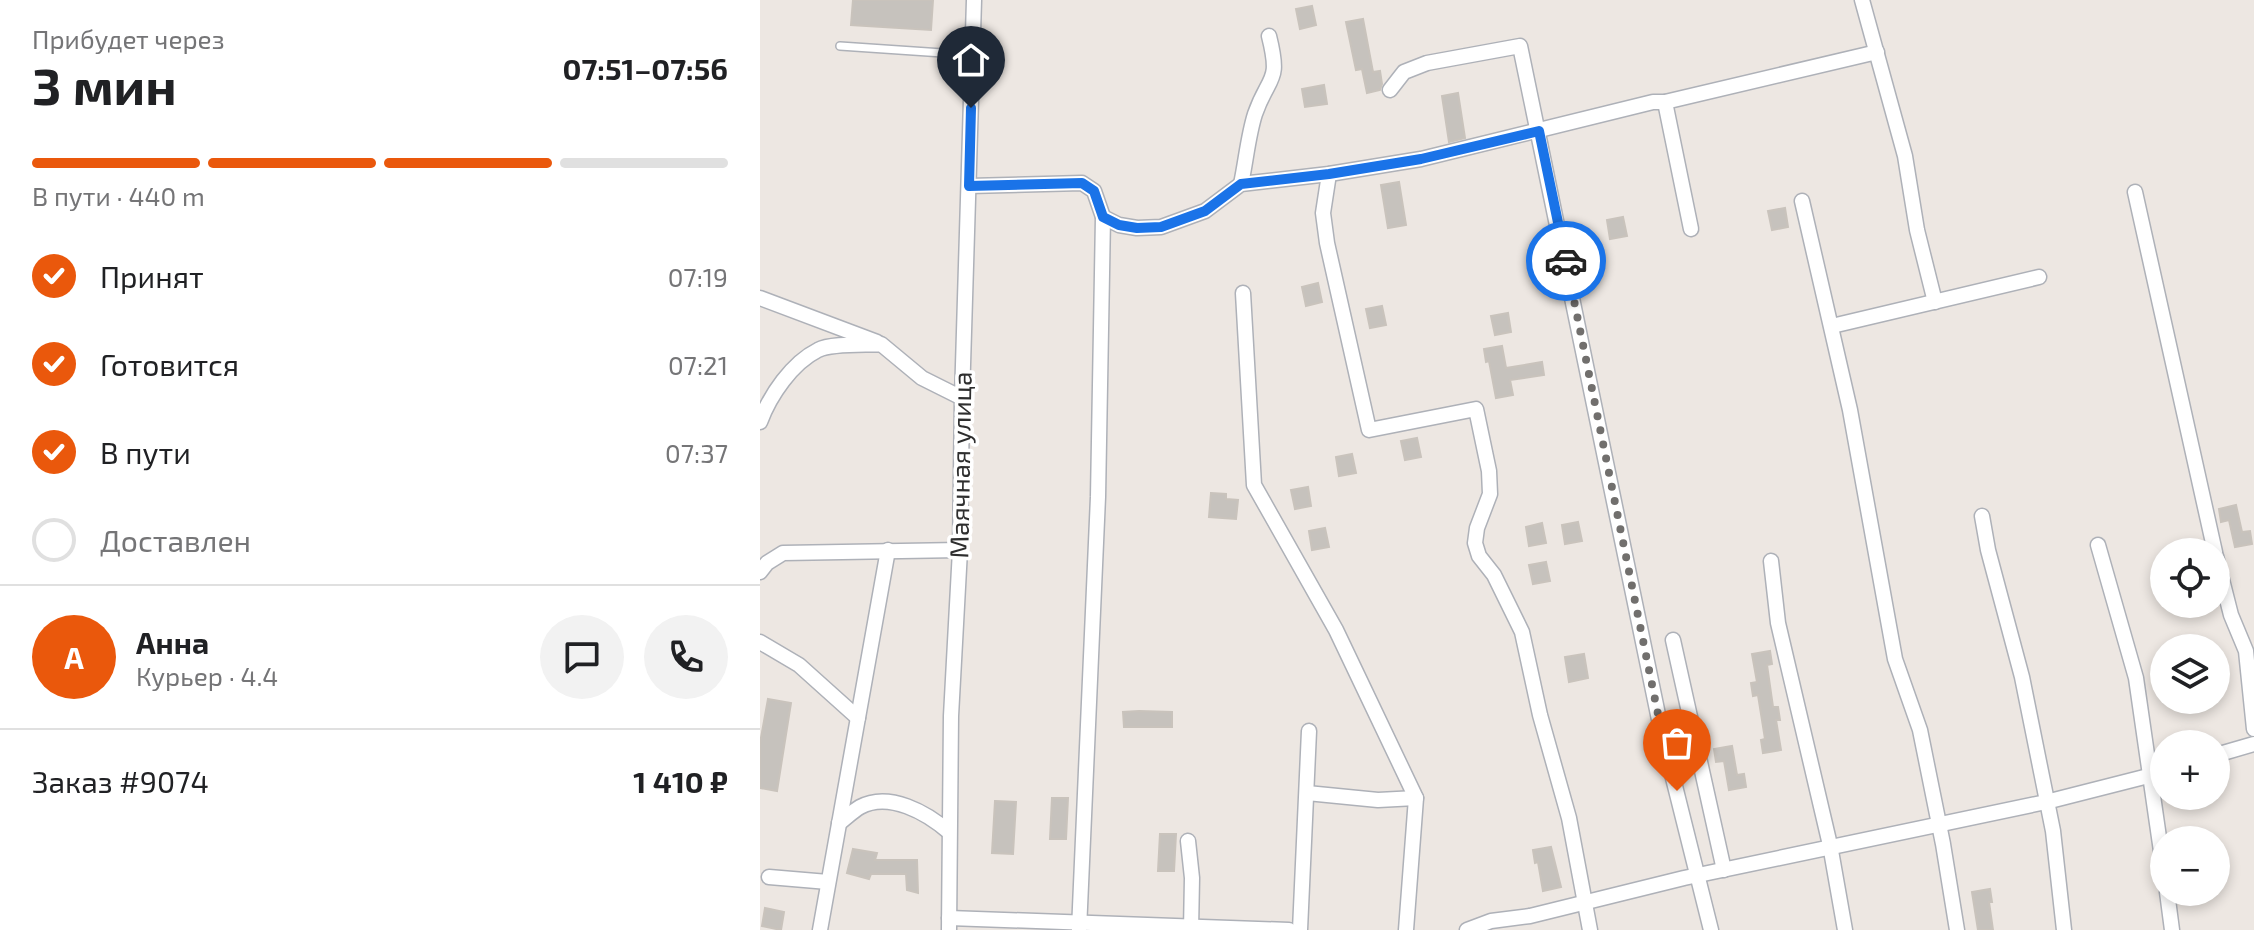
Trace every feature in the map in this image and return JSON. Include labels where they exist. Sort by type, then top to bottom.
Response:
[{"type":"street","name":"Маячная улица","points":[[949,924],[951,716],[960,550],[974,0]]},
{"type":"street","points":[[1862,0],[1905,156],[1917,230],[1935,302]]},
{"type":"street","points":[[1241,184],[1255,114],[1273,79],[1276,65],[1269,36]]},
{"type":"street","points":[[1390,90],[1404,72],[1427,63],[1520,46],[1662,734],[1711,930]]},
{"type":"street","points":[[1103,217],[1128,227],[1161,227],[1205,211],[1241,184],[1421,159],[1653,102],[1665,102],[1877,52]]},
{"type":"street","points":[[1665,102],[1691,229]]},
{"type":"street","points":[[1329,174],[1323,213],[1327,243],[1369,430],[1476,409],[1489,471],[1490,494],[1477,528],[1475,543],[1479,556],[1494,575],[1522,632],[1540,715],[1569,818],[1590,930]]},
{"type":"street","points":[[969,186],[1082,183],[1094,191],[1103,217],[1098,497],[1079,930]]},
{"type":"street","points":[[2135,192],[2212,538]]},
{"type":"street","points":[[1802,201],[1832,326],[1895,659],[1920,730],[1957,930]]},
{"type":"street","points":[[1832,326],[2039,277]]},
{"type":"street","points":[[1243,293],[1254,485],[1336,630],[1416,798],[1406,930]]},
{"type":"street","points":[[760,298],[881,344],[922,378],[962,398]]},
{"type":"street","points":[[760,422],[770,399],[795,367],[820,348],[881,344]]},
{"type":"street","points":[[1982,516],[2022,677],[2053,831],[2064,930]]},
{"type":"street","points":[[2098,545],[2150,739]]},
{"type":"street","points":[[820,930],[888,550]]},
{"type":"street","points":[[760,572],[767,563],[783,553],[960,550]]},
{"type":"street","points":[[1771,561],[1778,623],[1830,845],[1845,930]]},
{"type":"street","points":[[2230,611],[2246,651],[2254,729]]},
{"type":"street","points":[[1673,640],[1724,870]]},
{"type":"street","points":[[760,642],[799,665],[858,718]]},
{"type":"street","points":[[1300,930],[1309,731]]},
{"type":"street","points":[[2230,751],[2254,744]]},
{"type":"street","points":[[1467,930],[1491,921],[1510,924],[1530,916],[1830,845],[2046,802],[2150,776]]},
{"type":"street","points":[[1307,793],[1378,800],[1416,798]]},
{"type":"street","points":[[839,823],[861,806],[878,801],[900,804],[921,812],[949,832]]},
{"type":"street","points":[[1188,841],[1192,878],[1191,928]]},
{"type":"street","points":[[769,877],[828,882]]},
{"type":"street","points":[[2169,906],[2172,930]]},
{"type":"street","points":[[949,924],[1289,930]]},
{"type":"lane","points":[[840,46],[972,55]]},
{"type":"building","points":[[853,0],[933,0],[931,30],[851,25]]},
{"type":"building","points":[[1312,6],[1316,25],[1300,29],[1296,9]]},
{"type":"building","points":[[1363,19],[1373,72],[1380,71],[1382,84],[1380,90],[1367,93],[1362,69],[1356,70],[1346,22]]},
{"type":"building","points":[[1324,85],[1327,104],[1305,107],[1302,89]]},
{"type":"building","points":[[1458,93],[1465,138],[1449,142],[1442,96]]},
{"type":"building","points":[[1399,182],[1406,225],[1388,228],[1381,185]]},
{"type":"building","points":[[1785,208],[1788,227],[1772,230],[1768,211]]},
{"type":"building","points":[[1623,217],[1627,236],[1610,239],[1607,220]]},
{"type":"building","points":[[1318,283],[1322,302],[1306,306],[1302,287]]},
{"type":"building","points":[[1382,306],[1386,325],[1370,328],[1366,309]]},
{"type":"building","points":[[1508,313],[1511,332],[1495,335],[1491,316]]},
{"type":"building","points":[[1502,346],[1506,368],[1542,362],[1544,375],[1510,380],[1513,395],[1496,398],[1484,349]]},
{"type":"building","points":[[1417,438],[1421,457],[1405,460],[1401,441]]},
{"type":"building","points":[[1352,454],[1356,473],[1339,476],[1336,457]]},
{"type":"building","points":[[1308,487],[1311,506],[1295,509],[1291,490]]},
{"type":"building","points":[[1211,493],[1226,494],[1226,499],[1238,500],[1236,519],[1209,517]]},
{"type":"building","points":[[2236,505],[2242,532],[2250,531],[2252,544],[2235,547],[2229,520],[2221,522],[2219,509]]},
{"type":"building","points":[[1578,522],[1582,541],[1565,544],[1562,525]]},
{"type":"building","points":[[1542,523],[1546,543],[1529,546],[1526,527]]},
{"type":"building","points":[[1325,528],[1329,547],[1312,550],[1309,531]]},
{"type":"building","points":[[1546,562],[1550,581],[1533,584],[1529,565]]},
{"type":"building","points":[[1770,651],[1772,664],[1767,665],[1773,707],[1778,707],[1780,720],[1776,720],[1781,750],[1763,753],[1761,740],[1765,739],[1758,695],[1753,696],[1751,683],[1757,682],[1752,654]]},
{"type":"building","points":[[1584,654],[1588,678],[1569,682],[1565,657]]},
{"type":"building","points":[[768,699],[791,703],[777,791],[760,788],[760,743]]},
{"type":"building","points":[[1123,712],[1172,712],[1172,727],[1124,727]]},
{"type":"building","points":[[1732,746],[1737,775],[1744,774],[1746,787],[1729,790],[1724,761],[1716,762],[1714,749]]},
{"type":"building","points":[[1052,798],[1068,798],[1066,839],[1050,839]]},
{"type":"building","points":[[995,801],[1016,802],[1013,854],[992,853]]},
{"type":"building","points":[[1160,834],[1176,834],[1174,871],[1158,871]]},
{"type":"building","points":[[1551,847],[1561,887],[1543,891],[1533,850]]},
{"type":"building","points":[[853,849],[877,853],[875,860],[917,860],[918,893],[907,890],[906,874],[871,874],[869,879],[847,873]]},
{"type":"building","points":[[1990,889],[1993,930],[1978,930],[1972,892]]},
{"type":"building","points":[[765,908],[784,912],[781,930],[762,926]]},
{"type":"way so far","points":[[1566,261],[1662,734],[1677,791]]},
{"type":"route","points":[[971,108],[969,186],[1082,183],[1094,191],[1103,217],[1119,225],[1137,228],[1177,223],[1205,211],[1241,184],[1421,159],[1539,131],[1566,261]]}]
